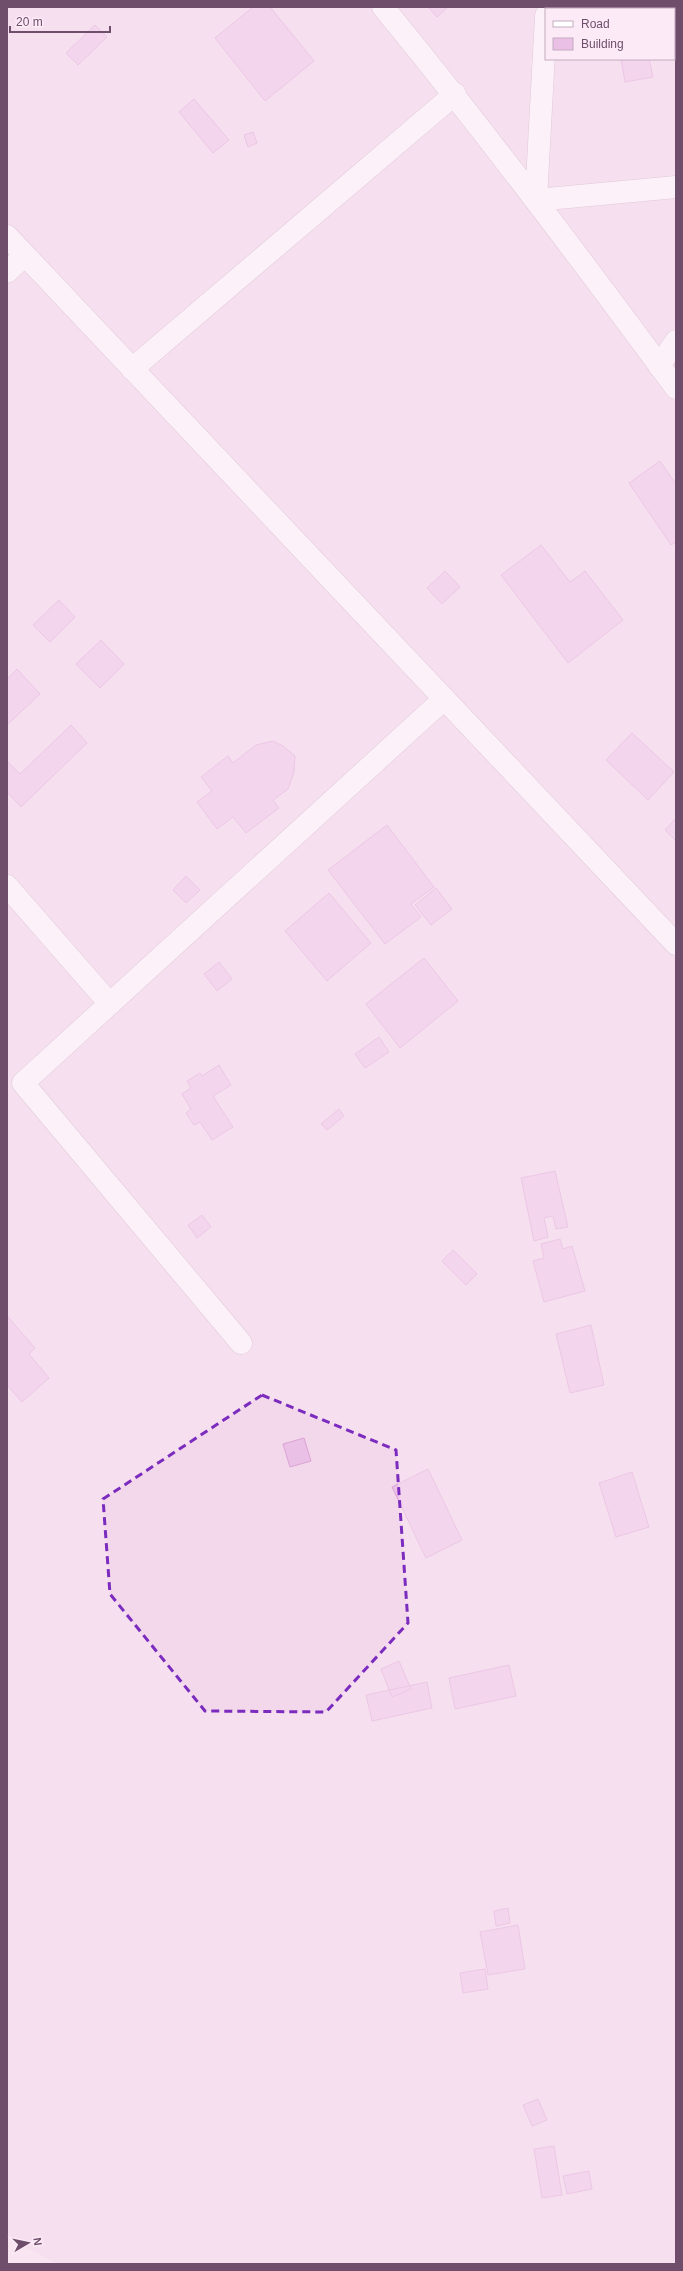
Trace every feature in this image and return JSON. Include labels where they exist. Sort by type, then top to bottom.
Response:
[{"type":"street","points":[[383,7],[454,94],[536,200],[676,388]]},
{"type":"street","points":[[536,200],[545,34]]},
{"type":"street","points":[[132,369],[454,94]]},
{"type":"street","points":[[536,200],[676,187]]},
{"type":"street","points":[[7,236],[676,944]]},
{"type":"street","points":[[7,272],[25,255]]},
{"type":"street","points":[[660,366],[676,342]]},
{"type":"street","points":[[241,1343],[23,1083],[444,699]]},
{"type":"street","points":[[7,886],[110,1004]]},
{"type":"highlighted area","points":[[262,1395],[396,1450],[408,1623],[326,1712],[205,1711],[110,1594],[103,1499]]},
{"type":"shaded area","points":[[7,7],[676,7],[676,2264],[57,2264],[7,2237]]},
{"type":"building","points":[[253,7],[270,7],[314,61],[265,101],[215,38]]},
{"type":"building","points":[[428,7],[448,7],[437,17]]},
{"type":"building","points":[[612,7],[640,7],[640,8]]},
{"type":"building","points":[[95,25],[107,37],[78,65],[66,53]]},
{"type":"building","points":[[621,60],[649,60],[653,77],[625,82]]},
{"type":"building","points":[[194,99],[229,140],[213,153],[179,112]]},
{"type":"building","points":[[253,132],[257,143],[248,147],[244,135]]},
{"type":"building","points":[[660,461],[676,484],[676,542],[671,545],[629,483]]},
{"type":"building","points":[[541,545],[570,582],[585,571],[623,620],[568,663],[501,575]]},
{"type":"building","points":[[445,571],[460,587],[442,604],[427,588]]},
{"type":"building","points":[[59,600],[75,617],[50,642],[33,625]]},
{"type":"building","points":[[101,640],[124,664],[100,688],[76,664]]},
{"type":"building","points":[[17,669],[40,694],[7,725],[7,679]]},
{"type":"building","points":[[71,725],[87,743],[21,807],[7,792],[7,761],[20,774]]},
{"type":"building","points":[[632,733],[674,772],[648,800],[606,760]]},
{"type":"building","points":[[273,741],[283,746],[295,756],[294,772],[288,789],[273,800],[279,808],[246,833],[233,817],[217,829],[197,802],[212,791],[201,777],[228,756],[233,763],[256,745]]},
{"type":"building","points":[[676,818],[676,841],[665,830]]},
{"type":"building","points":[[387,825],[434,887],[411,904],[421,917],[385,944],[328,870]]},
{"type":"building","points":[[186,876],[200,890],[186,903],[173,890]]},
{"type":"building","points":[[436,888],[452,909],[431,925],[415,905]]},
{"type":"building","points":[[329,893],[371,943],[327,981],[285,931]]},
{"type":"building","points":[[424,958],[458,1001],[400,1048],[366,1004]]},
{"type":"building","points":[[219,962],[232,979],[217,991],[204,974]]},
{"type":"building","points":[[379,1037],[389,1052],[365,1068],[355,1054]]},
{"type":"building","points":[[219,1065],[231,1085],[213,1096],[233,1127],[212,1140],[200,1122],[194,1125],[186,1113],[191,1109],[182,1094],[191,1088],[187,1081],[200,1073],[202,1076]]},
{"type":"building","points":[[339,1109],[344,1116],[327,1130],[321,1124]]},
{"type":"building","points":[[555,1171],[568,1227],[556,1229],[553,1216],[544,1218],[548,1237],[534,1241],[521,1178]]},
{"type":"building","points":[[202,1215],[211,1227],[197,1238],[188,1225]]},
{"type":"building","points":[[560,1239],[563,1249],[572,1246],[585,1291],[544,1302],[533,1261],[544,1258],[541,1244]]},
{"type":"building","points":[[453,1250],[477,1274],[466,1285],[442,1261]]},
{"type":"building","points":[[7,1316],[35,1348],[29,1354],[49,1378],[22,1402],[7,1385]]},
{"type":"building","points":[[591,1325],[604,1385],[570,1393],[556,1334]]},
{"type":"building","points":[[304,1438],[311,1461],[290,1467],[283,1444]]},
{"type":"building","points":[[428,1469],[462,1540],[426,1558],[392,1487]]},
{"type":"building","points":[[632,1472],[649,1527],[616,1537],[599,1483]]},
{"type":"building","points":[[399,1661],[411,1689],[392,1697],[381,1669]]},
{"type":"building","points":[[509,1665],[516,1696],[455,1709],[449,1678]]},
{"type":"building","points":[[427,1682],[432,1708],[372,1721],[366,1695]]},
{"type":"building","points":[[508,1908],[510,1923],[496,1926],[494,1911]]},
{"type":"building","points":[[518,1925],[525,1969],[488,1975],[480,1932]]},
{"type":"building","points":[[485,1969],[488,1989],[463,1993],[460,1973]]},
{"type":"building","points":[[538,2099],[547,2120],[532,2126],[523,2105]]},
{"type":"building","points":[[554,2146],[562,2195],[542,2198],[534,2149]]},
{"type":"building","points":[[589,2171],[592,2189],[567,2194],[563,2176]]}]
